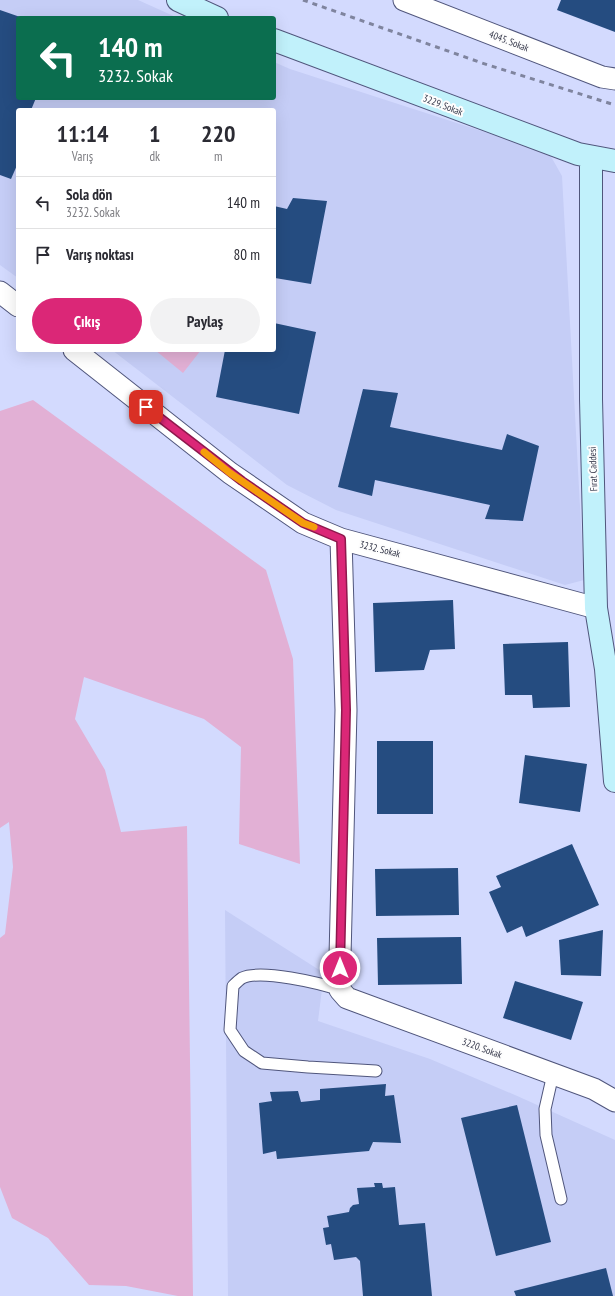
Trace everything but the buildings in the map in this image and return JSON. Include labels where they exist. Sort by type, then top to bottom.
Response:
[{"type":"street","points":[[178,0],[213,16]]},
{"type":"street","name":"4045. Sokak","points":[[404,0],[602,76],[615,79]]},
{"type":"street","name":"3229. Sokak","points":[[276,41],[504,128],[578,154],[615,161]]},
{"type":"street","name":"Fırat Caddesi","points":[[591,157],[591,399],[596,608],[610,668],[615,781]]},
{"type":"street","points":[[0,292],[16,304]]},
{"type":"street","name":"3232. Sokak","points":[[77,352],[230,473],[303,523],[341,539],[596,608]]},
{"type":"street","points":[[341,539],[346,710],[340,957],[344,994]]},
{"type":"street","name":"3220. Sokak","points":[[344,994],[594,1089],[615,1101]]},
{"type":"lane","points":[[344,994],[323,984],[280,976],[250,976],[241,978],[233,986],[230,1030],[244,1050],[262,1063],[308,1068],[376,1071]]},
{"type":"lane","points":[[553,1074],[545,1109],[546,1135],[561,1199]]},
{"type":"shaded area","points":[[0,0],[138,0],[174,16],[16,16],[16,100],[276,100],[276,63],[290,69],[549,153],[562,176],[584,580],[565,585],[336,510],[287,485],[115,352],[276,352],[276,108],[16,108],[16,277],[0,265]]},
{"type":"shaded area","points":[[157,352],[199,352],[183,373]]},
{"type":"shaded area","points":[[33,400],[266,570],[293,659],[300,864],[239,844],[241,747],[204,719],[84,677],[75,719],[105,770],[121,832],[187,826],[193,1296],[178,1296],[126,1286],[89,1285],[48,1238],[12,1218],[0,1187],[0,938],[5,934],[13,867],[9,822],[0,828],[0,411]]},
{"type":"shaded area","points":[[225,910],[324,973],[318,1021],[430,1059],[615,1140],[615,1296],[228,1296]]},
{"type":"railway","points":[[303,0],[482,63],[615,105]]},
{"type":"slow traffic","points":[[204,452],[230,473],[303,523],[314,527]]},
{"type":"route","points":[[146,407],[230,473],[303,523],[341,539],[346,710],[340,968]]}]
